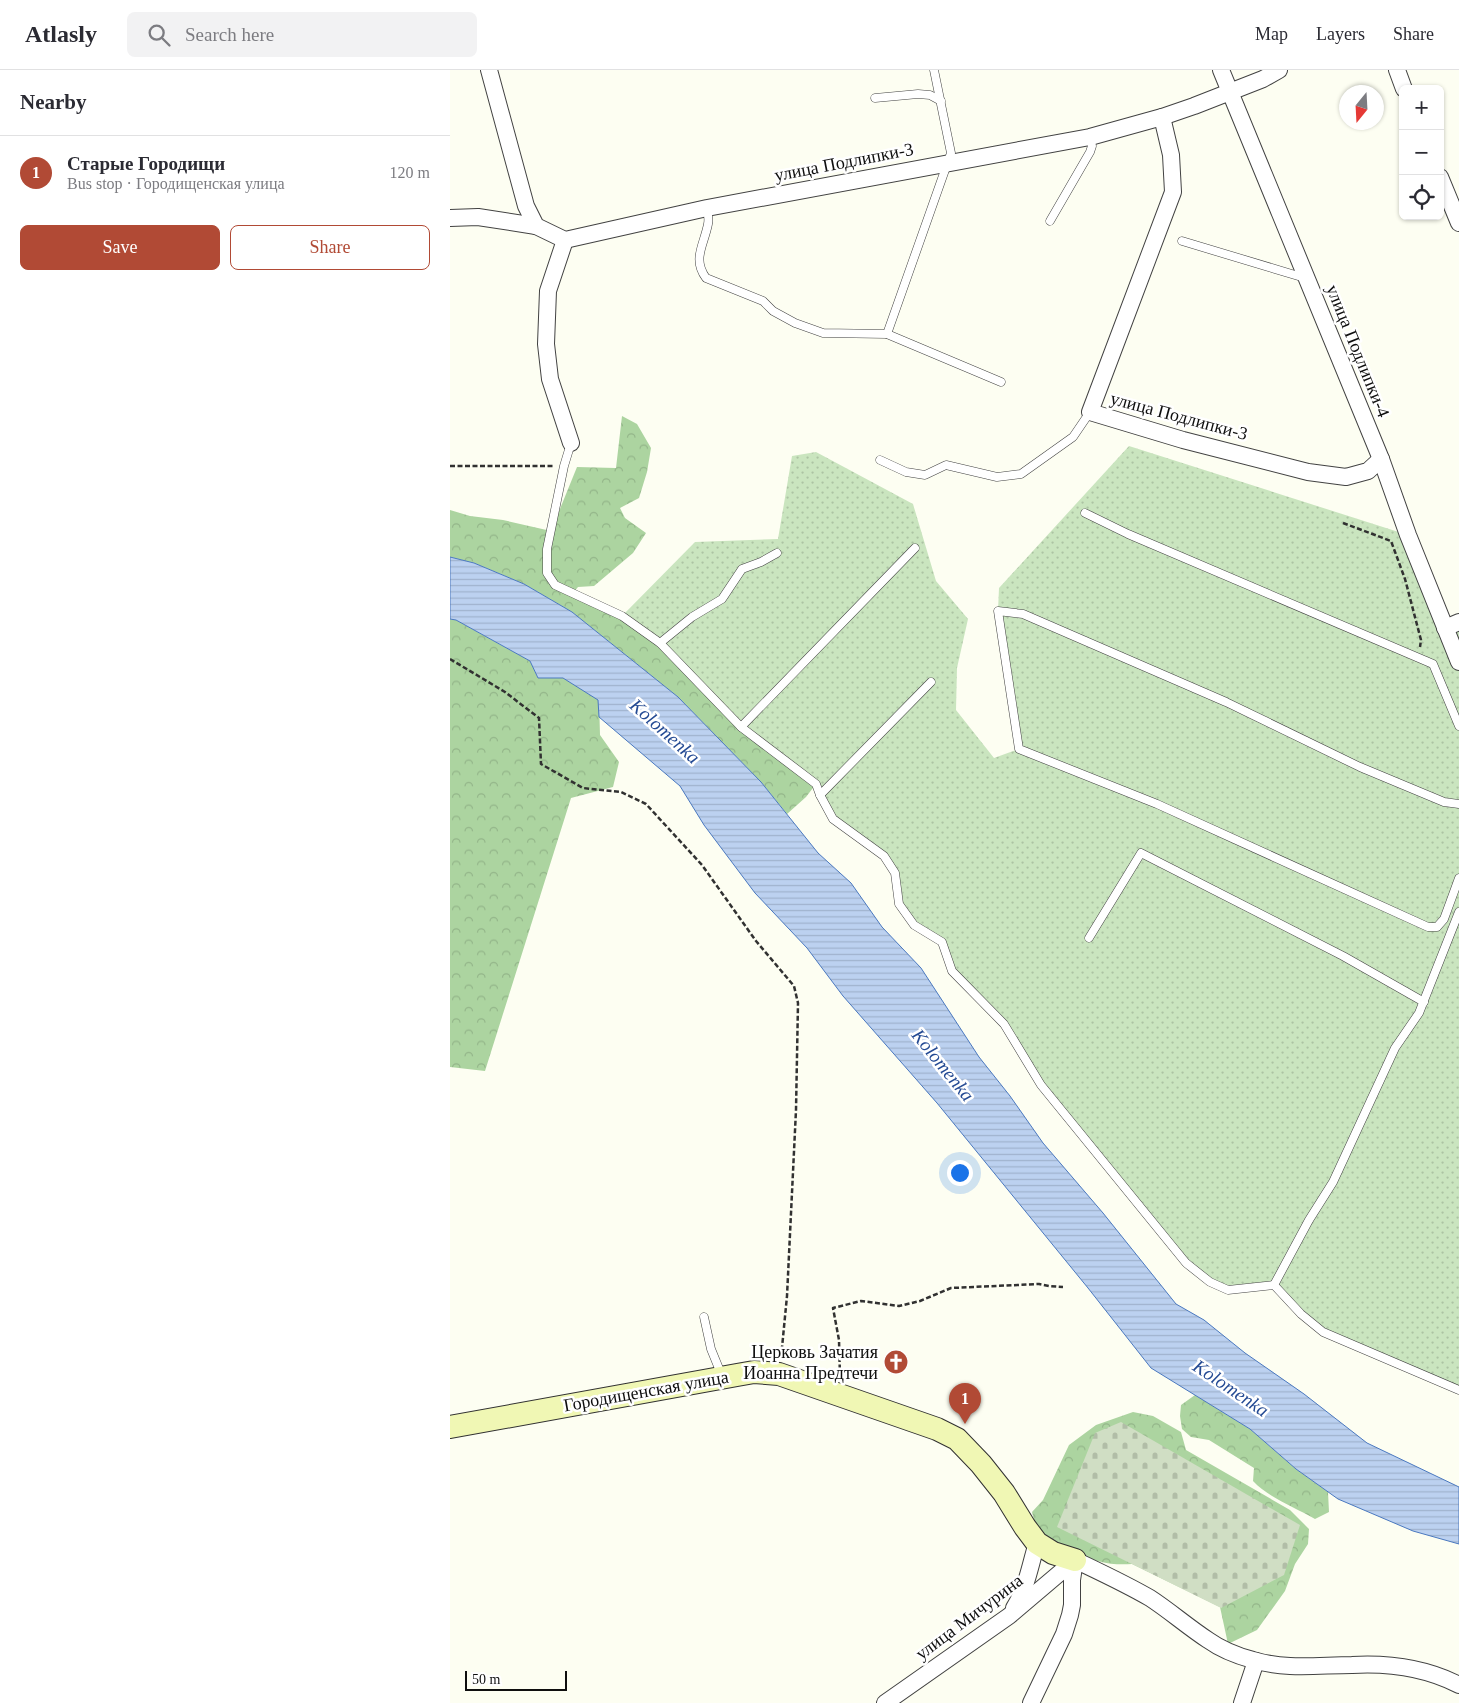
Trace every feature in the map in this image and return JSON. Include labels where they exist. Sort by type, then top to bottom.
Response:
[{"type":"street","points":[[489,70],[526,206],[536,226]]},
{"type":"street","name":"улица Подлипки-4","points":[[1221,70],[1381,459],[1408,535],[1452,625],[1459,662]]},
{"type":"street","points":[[1230,91],[1263,79],[1279,70]]},
{"type":"street","points":[[1397,70],[1403,85]]},
{"type":"street","name":"улица Подлипки-3","points":[[565,240],[707,208],[1090,137],[1162,117],[1230,91]]},
{"type":"street","name":"улица Подлипки-3","points":[[1162,117],[1171,156],[1173,192],[1090,412],[1182,440],[1308,472],[1346,477],[1368,471],[1381,459]]},
{"type":"street","points":[[1444,187],[1459,223]]},
{"type":"street","points":[[450,218],[478,217],[536,226],[565,240],[548,291],[546,344],[550,379],[571,443]]},
{"type":"street","name":"Городищенская улица","points":[[450,1427],[754,1372],[780,1374],[937,1429],[957,1439],[981,1464],[1004,1493],[1037,1543],[1053,1554],[1075,1560]]},
{"type":"street","points":[[1009,1616],[1027,1583],[1037,1543]]},
{"type":"street","points":[[1031,1703],[1064,1634],[1070,1615],[1075,1560],[1104,1573],[1149,1598],[1183,1620],[1209,1641],[1235,1654],[1256,1661],[1283,1666],[1313,1667],[1352,1664],[1391,1665],[1420,1670],[1459,1685]]},
{"type":"street","name":"улица Мичурина","points":[[885,1703],[1009,1616],[1075,1560]]},
{"type":"street","points":[[1242,1703],[1256,1661]]},
{"type":"lane","points":[[887,334],[951,153],[934,70]]},
{"type":"lane","points":[[875,98],[918,94],[930,95],[940,101]]},
{"type":"lane","points":[[1050,221],[1090,152],[1092,146],[1090,137]]},
{"type":"lane","points":[[707,208],[709,222],[698,260],[701,271],[706,278],[762,301],[773,311],[795,324],[823,333],[887,334],[1001,382]]},
{"type":"lane","points":[[1182,241],[1306,278]]},
{"type":"lane","points":[[880,460],[906,472],[926,476],[946,465],[997,477],[1021,474],[1073,436],[1090,412]]},
{"type":"lane","points":[[571,443],[564,466],[547,549],[547,573],[555,585],[622,616],[660,643],[741,727],[816,784],[833,819],[884,856],[895,873],[898,904],[914,925],[942,942],[952,971],[1004,1024],[1041,1085],[1186,1263],[1210,1282],[1228,1290],[1274,1286]]},
{"type":"lane","points":[[1085,513],[1128,534],[1433,664],[1459,726]]},
{"type":"lane","points":[[741,727],[915,548]]},
{"type":"lane","points":[[660,643],[692,617],[722,599],[742,569],[761,562],[777,553]]},
{"type":"lane","points":[[1459,804],[1444,802],[1360,767],[1226,702],[1023,614],[998,611],[1019,749],[1157,804],[1428,927],[1437,927],[1444,919],[1459,878]]},
{"type":"lane","points":[[820,795],[930,682]]},
{"type":"lane","points":[[1089,938],[1141,853],[1343,956],[1424,1002]]},
{"type":"lane","points":[[1274,1286],[1308,1220],[1333,1182],[1395,1048],[1419,1013],[1459,912]]},
{"type":"lane","points":[[1274,1286],[1301,1314],[1323,1332],[1459,1390]]},
{"type":"lane","points":[[704,1317],[711,1349],[722,1378]]},
{"type":"path","points":[[450,466],[564,466]]},
{"type":"path","points":[[1343,523],[1391,541],[1405,579],[1421,640],[1419,658]]},
{"type":"path","points":[[450,659],[505,692],[539,718],[541,764],[583,788],[621,792],[646,804],[702,865],[756,942],[794,986],[798,1003],[796,1110],[787,1296],[780,1374]]},
{"type":"path","points":[[842,1396],[839,1340],[833,1308],[861,1301],[899,1306],[920,1301],[950,1288],[1039,1284],[1063,1287]]},
{"type":"green space","points":[[622,416],[637,424],[651,448],[647,472],[639,498],[620,508],[625,518],[646,533],[633,553],[594,586],[578,587],[573,593],[622,616],[660,643],[816,784],[806,797],[787,814],[761,782],[678,697],[572,612],[524,584],[474,563],[450,557],[450,510],[470,516],[503,520],[551,531],[577,467],[616,468]]},
{"type":"green space","points":[[1129,446],[1408,535],[1445,628],[1459,622],[1459,1390],[1323,1332],[1274,1286],[1228,1290],[1186,1263],[1041,1085],[1004,1024],[952,971],[942,942],[914,925],[899,904],[895,873],[884,856],[833,819],[816,784],[741,727],[660,643],[622,616],[695,542],[778,539],[792,456],[816,452],[913,504],[936,581],[968,619],[957,668],[956,710],[994,758],[1019,749],[998,611],[999,588]]},
{"type":"green space","points":[[450,619],[456,620],[530,661],[538,678],[563,678],[599,700],[600,735],[619,762],[613,787],[571,798],[485,1071],[450,1067]]},
{"type":"green space","points":[[1195,1395],[1250,1429],[1296,1469],[1328,1492],[1329,1512],[1315,1519],[1282,1502],[1253,1481],[1254,1468],[1209,1440],[1191,1437],[1182,1429],[1181,1405]]},
{"type":"green space","points":[[1133,1412],[1153,1416],[1181,1432],[1186,1450],[1290,1510],[1309,1529],[1308,1544],[1295,1564],[1285,1591],[1257,1630],[1228,1644],[1220,1607],[1132,1564],[1105,1563],[1093,1560],[1071,1551],[1037,1532],[1032,1512],[1043,1500],[1069,1445],[1096,1425]]},
{"type":"green space","points":[[1121,1422],[1300,1525],[1284,1575],[1221,1608],[1057,1527],[1095,1433]]},
{"type":"water","name":"Kolomenka","points":[[450,557],[474,563],[524,584],[572,612],[678,697],[761,782],[818,853],[851,883],[882,927],[921,968],[979,1057],[1010,1096],[1043,1143],[1103,1213],[1176,1304],[1204,1320],[1245,1353],[1304,1394],[1367,1443],[1459,1487],[1459,1544],[1413,1531],[1338,1499],[1296,1469],[1250,1429],[1151,1368],[937,1103],[843,996],[807,948],[755,893],[704,825],[680,786],[599,717],[598,700],[563,678],[538,678],[530,661],[456,620],[450,619]]},
{"type":"place","name":"Церковь Зачатия Иоанна Предтечи","points":[[896,1362]]},
{"type":"place","name":"Старые Городищи","points":[[965,1424]]}]
